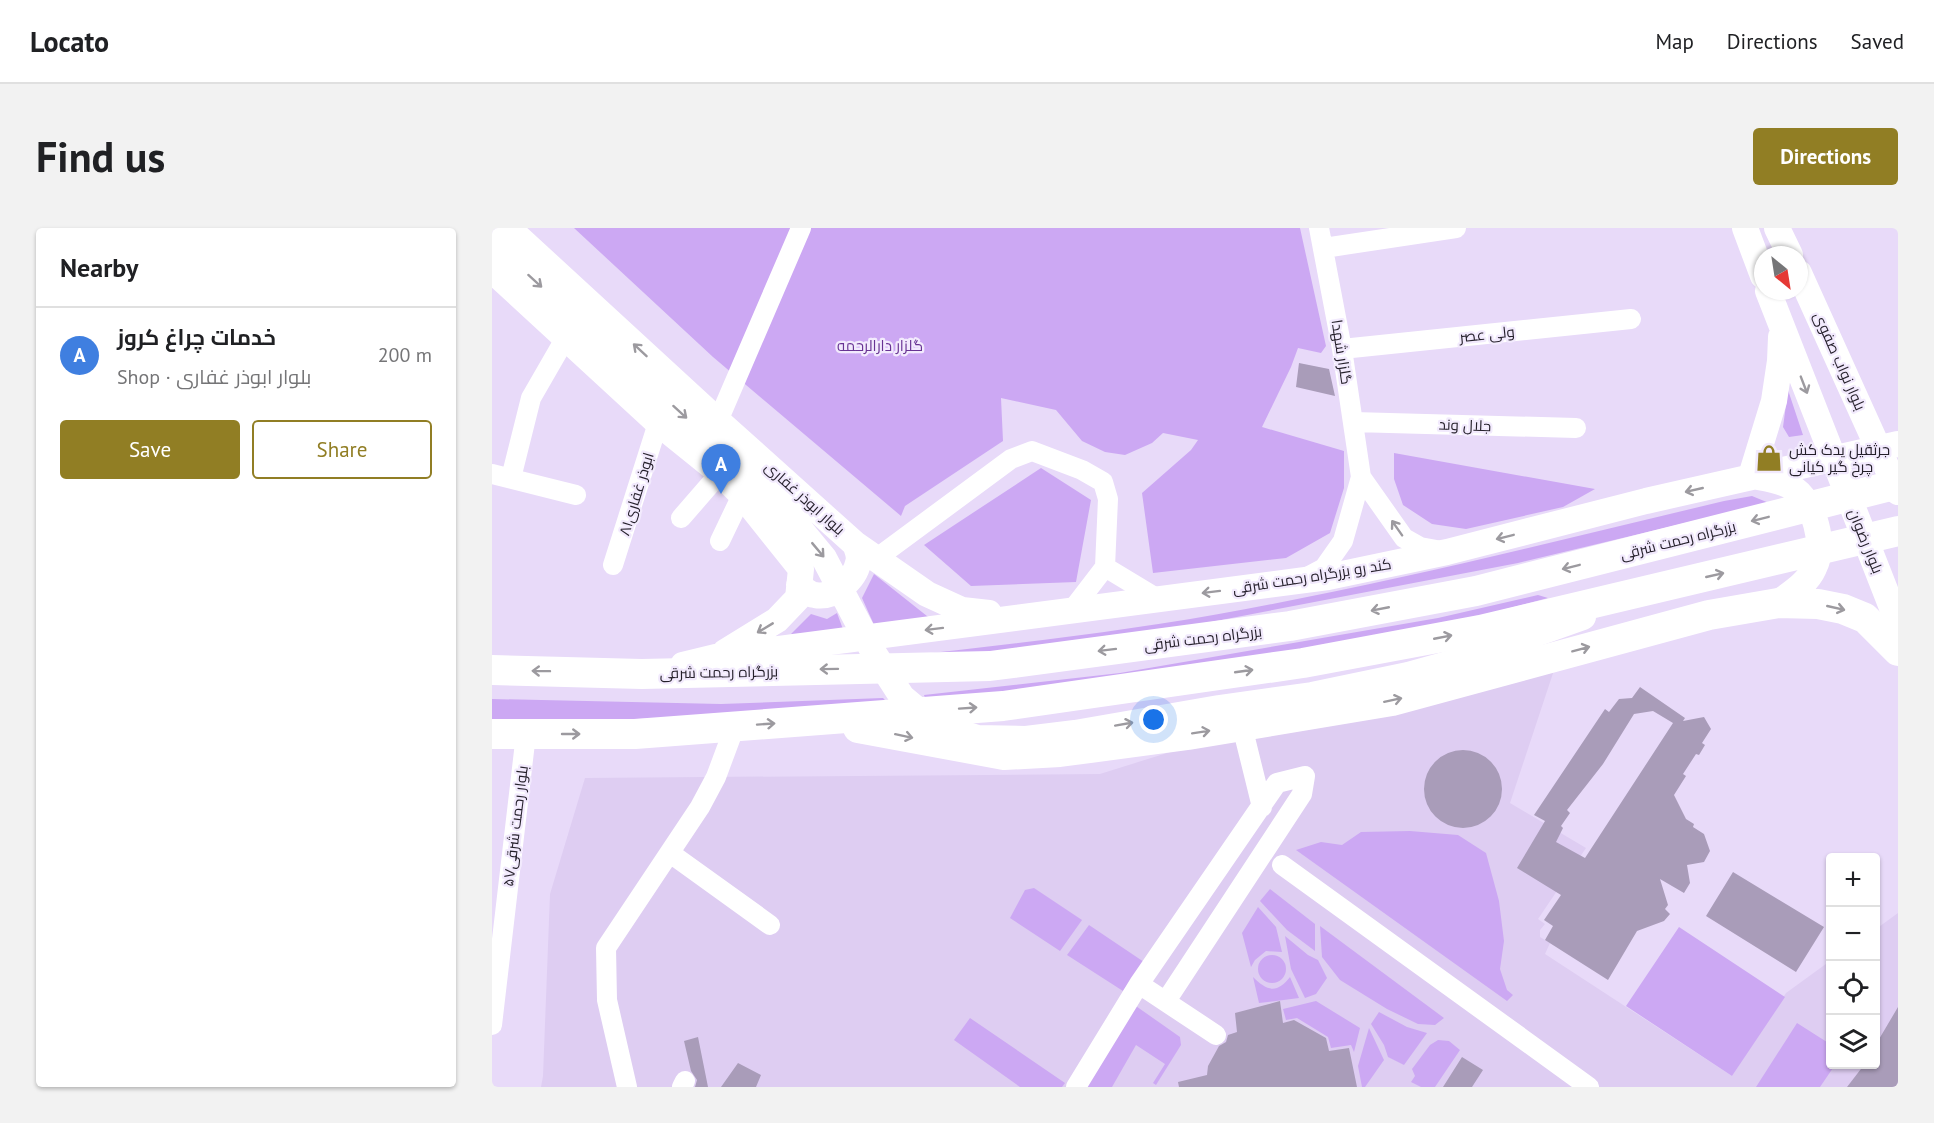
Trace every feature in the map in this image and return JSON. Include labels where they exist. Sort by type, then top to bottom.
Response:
[{"type":"highway","name":"بزرگراه رحمت شرقی","points":[[492,670],[642,674],[990,666],[1290,626],[1476,591],[1898,484]]},
{"type":"highway","points":[[492,734],[635,734],[1003,706],[1303,663],[1480,630],[1898,531]]},
{"type":"highway","points":[[805,721],[884,732],[1004,755],[1060,752],[1242,726],[1392,701],[1710,615],[1778,603],[1818,604],[1843,609],[1865,618],[1898,651]]},
{"type":"main road","name":"بلوار ابوذر غفاری","points":[[508,228],[855,544],[927,594],[962,610],[1025,617]]},
{"type":"main road","points":[[1745,228],[1754,252]]},
{"type":"main road","points":[[1778,228],[1786,246]]},
{"type":"main road","points":[[492,242],[742,469],[786,512],[824,558],[875,655],[902,697],[926,717],[976,738],[1026,739],[1075,733],[1219,708],[1312,695],[1408,675],[1462,660],[1669,586]]},
{"type":"main road","points":[[494,279],[658,423],[720,473],[742,495],[801,569],[798,598],[777,620],[716,657],[642,674]]},
{"type":"main road","name":"بلوار نواب صفوی","points":[[1808,291],[1888,447]]},
{"type":"main road","points":[[1771,300],[1833,459]]},
{"type":"main road","points":[[1778,603],[1808,578],[1820,552],[1810,508],[1794,489],[1773,479],[1751,477],[1774,401],[1780,361],[1781,327]]},
{"type":"main road","points":[[1888,447],[1898,492]]},
{"type":"main road","name":"کند رو بزرگراه رحمت شرقی","points":[[716,657],[1328,577],[1447,552],[1751,477],[1888,447]]},
{"type":"main road","name":"بلوار رضوان","points":[[1833,459],[1898,623]]},
{"type":"main road","points":[[799,585],[807,593],[818,596],[840,588],[851,579],[858,562],[855,544]]},
{"type":"street","points":[[718,421],[801,228]]},
{"type":"street","name":"گلزار شهدا","points":[[1302,580],[1324,568],[1343,541],[1360,477],[1342,349],[1319,228]]},
{"type":"street","points":[[1324,248],[1455,228]]},
{"type":"street","name":"ولی عصر","points":[[1342,349],[1632,319]]},
{"type":"street","points":[[511,478],[531,398],[565,339]]},
{"type":"street","name":"جلال وند","points":[[1353,422],[1576,429]]},
{"type":"street","name":"۸۱ابوذر غفاری","points":[[613,565],[658,423]]},
{"type":"street","points":[[877,558],[1011,459],[1032,451],[1082,470],[1103,482],[1108,499],[1105,567],[1072,610]]},
{"type":"street","points":[[681,518],[720,473]]},
{"type":"street","points":[[492,474],[576,495]]},
{"type":"street","name":"گلزار شهدا","points":[[1360,477],[1404,538],[1420,547],[1447,552]]},
{"type":"street","points":[[720,541],[742,495]]},
{"type":"street","points":[[1105,567],[1158,599]]},
{"type":"street","points":[[627,1087],[607,1000],[606,948],[700,807],[716,777],[735,726]]},
{"type":"street","points":[[1242,726],[1262,807]]},
{"type":"street","name":"۵۷بلوار رحمت شرقی","points":[[492,1025],[497,926],[526,734]]},
{"type":"street","points":[[1076,1087],[1139,984],[1278,783],[1305,776],[1302,794],[1166,1001]]},
{"type":"street","points":[[670,853],[770,925]]},
{"type":"street","points":[[1282,865],[1589,1087]]},
{"type":"street","points":[[1139,984],[1216,1035]]},
{"type":"shaded area","points":[[1562,646],[1510,803],[1586,848],[1538,919],[1545,924],[1540,930],[1540,937],[1550,943],[1545,954],[1732,1076],[1786,993],[1826,964],[1826,1069],[1880,1069],[1880,926],[1898,913],[1898,1087],[541,1087],[550,894],[585,778],[1100,774],[1269,721]]},
{"type":"green space","name":"گلزار دارالرحمه","points":[[574,228],[1300,228],[1326,346],[1321,353],[1298,348],[1262,427],[1344,451],[1344,488],[1330,533],[1286,558],[1153,573],[1142,493],[1191,450],[1198,440],[1163,433],[1152,443],[1125,455],[1105,452],[1082,441],[1056,410],[1001,398],[1003,441],[905,506],[901,516],[713,357]]},
{"type":"green space","points":[[1788,390],[1803,435],[1789,437],[1783,427]]},
{"type":"green space","points":[[1394,453],[1595,489],[1563,507],[1466,529],[1432,524],[1403,505],[1394,479]]},
{"type":"green space","points":[[1041,468],[1091,500],[1076,582],[971,586],[924,545]]},
{"type":"green space","points":[[1752,496],[1769,503],[1518,563],[1143,635],[942,658],[895,657],[1115,630],[1246,609],[1426,572]]},
{"type":"green space","points":[[874,574],[932,620],[875,627],[862,598]]},
{"type":"green space","points":[[1538,595],[1548,598],[1419,632],[927,704],[924,695],[1120,673],[1438,618]]},
{"type":"green space","points":[[837,613],[844,632],[791,634],[811,614],[827,619]]},
{"type":"green space","points":[[883,698],[893,708],[614,720],[492,720],[492,699],[721,704]]},
{"type":"green space","points":[[1410,831],[1458,835],[1486,853],[1499,901],[1504,941],[1500,969],[1507,990],[1513,995],[1507,1001],[1296,850],[1321,842],[1342,845],[1361,832]]},
{"type":"green space","points":[[1034,888],[1082,920],[1060,951],[1010,918],[1025,890]]},
{"type":"green space","points":[[1270,889],[1315,924],[1315,951],[1287,930],[1260,901]]},
{"type":"green space","points":[[1258,907],[1276,927],[1282,952],[1266,951],[1255,960],[1251,967],[1242,933]]},
{"type":"green space","points":[[1089,925],[1144,962],[1123,991],[1067,955]]},
{"type":"green space","points":[[1320,926],[1444,1018],[1435,1025],[1418,1024],[1387,1009],[1340,980],[1322,957]]},
{"type":"green space","points":[[1679,927],[1785,997],[1732,1076],[1626,1006]]},
{"type":"green space","points":[[1285,936],[1308,955],[1318,960],[1327,978],[1316,994],[1305,998],[1291,969]]},
{"type":"green space","points":[[1272,955],[1282,959],[1286,969],[1282,979],[1272,983],[1262,979],[1258,969],[1262,959]]},
{"type":"green space","points":[[1253,977],[1267,988],[1272,989],[1281,986],[1290,977],[1299,998],[1259,1003]]},
{"type":"green space","points":[[1316,1001],[1360,1028],[1354,1052],[1351,1045],[1331,1048],[1328,1037],[1297,1018],[1286,1020],[1283,1009]]},
{"type":"green space","points":[[1133,1004],[1180,1037],[1181,1045],[1156,1085],[1153,1083],[1165,1064],[1136,1045],[1112,1087],[1085,1087]]},
{"type":"green space","points":[[1379,1012],[1407,1027],[1427,1033],[1404,1065],[1388,1057],[1384,1045],[1371,1024]]},
{"type":"green space","points":[[970,1018],[1065,1083],[1062,1087],[1020,1087],[954,1040]]},
{"type":"green space","points":[[1797,1023],[1826,1041],[1826,1069],[1832,1069],[1820,1087],[1756,1087]]},
{"type":"green space","points":[[1369,1028],[1384,1060],[1365,1087],[1362,1087],[1358,1066]]},
{"type":"green space","points":[[1438,1040],[1449,1041],[1460,1050],[1435,1087],[1421,1087],[1411,1082],[1415,1076],[1412,1069],[1430,1045]]},
{"type":"building","points":[[1299,363],[1329,369],[1335,396],[1296,387]]},
{"type":"building","points":[[1640,687],[1685,718],[1683,721],[1704,717],[1711,729],[1702,743],[1705,745],[1683,774],[1686,776],[1674,795],[1686,819],[1704,834],[1710,851],[1704,862],[1687,865],[1690,883],[1684,893],[1660,879],[1668,905],[1665,909],[1670,914],[1664,921],[1637,931],[1608,980],[1545,940],[1553,926],[1544,920],[1561,895],[1517,868],[1545,821],[1534,815],[1605,709],[1609,712],[1619,699],[1632,698]],"holes":[[[1653,711],[1673,723],[1585,858],[1556,842],[1563,828],[1561,826],[1570,813],[1567,810],[1603,764],[1634,714]]]},
{"type":"building","points":[[1463,750],[1478,753],[1495,767],[1502,789],[1499,804],[1485,821],[1463,828],[1448,825],[1431,811],[1424,789],[1427,774],[1441,757]]},
{"type":"building","points":[[1733,872],[1824,927],[1796,972],[1706,916]]},
{"type":"building","points":[[1280,1001],[1283,1023],[1294,1020],[1326,1038],[1329,1051],[1349,1048],[1357,1087],[1179,1087],[1178,1082],[1207,1075],[1208,1066],[1219,1046],[1226,1042],[1228,1035],[1237,1032],[1235,1013]]},
{"type":"building","points":[[1898,1007],[1898,1087],[1847,1087],[1861,1069],[1880,1069],[1880,1038]]},
{"type":"building","points":[[698,1037],[708,1087],[695,1087],[697,1080],[691,1071],[684,1041]]},
{"type":"building","points":[[1462,1057],[1483,1070],[1472,1087],[1443,1087]]},
{"type":"building","points":[[738,1063],[761,1075],[756,1087],[721,1087]]},
{"type":"place","name":"جرثقیل یدک کش چرخ گیر کیانی","points":[[1769,458]]},
{"type":"place","name":"خدمات چراغ کروز","points":[[721,494]]}]
